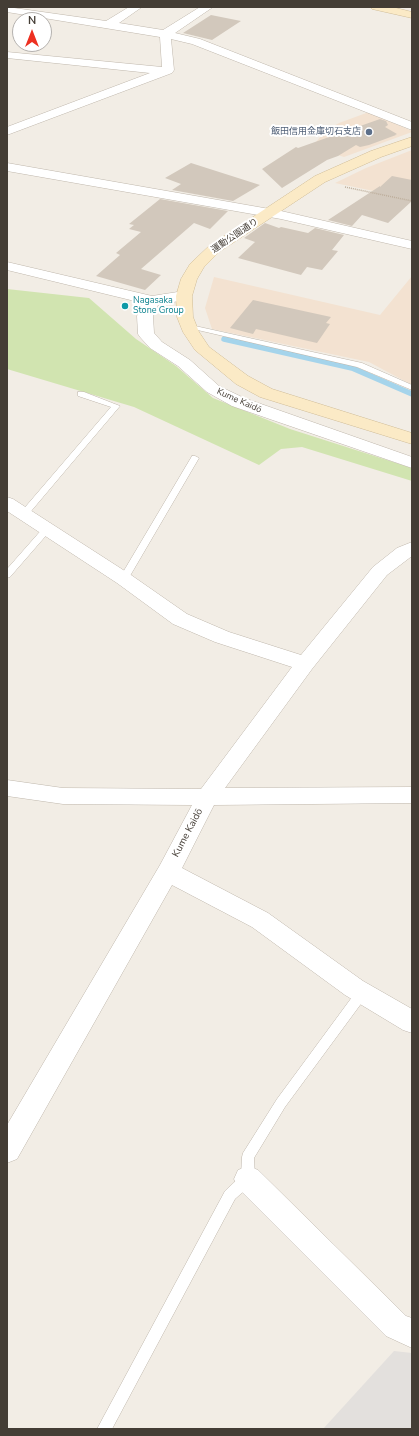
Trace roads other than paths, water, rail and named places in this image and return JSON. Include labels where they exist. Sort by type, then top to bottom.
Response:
[{"type":"street","points":[[108,25],[137,7]]},
{"type":"street","points":[[165,34],[208,7]]},
{"type":"street","points":[[376,7],[412,14]]},
{"type":"street","points":[[7,9],[165,34],[196,41],[412,126]]},
{"type":"street","points":[[165,34],[168,70]]},
{"type":"street","points":[[7,56],[168,70]]},
{"type":"street","points":[[7,131],[168,70]]},
{"type":"street","name":"運動公園通り","points":[[412,141],[376,154],[320,179],[214,249],[198,264],[189,279],[184,296],[185,318],[203,350],[242,380],[266,392],[412,440]]},
{"type":"street","points":[[7,167],[269,214],[412,245]]},
{"type":"street","points":[[7,266],[152,301],[184,296]]},
{"type":"street","name":"Kume Kaidō","points":[[152,301],[144,316],[146,334],[148,338],[184,363],[212,389],[238,402],[267,413],[412,463]]},
{"type":"street","points":[[7,503],[124,579],[180,619],[222,637],[305,664]]},
{"type":"street","name":"Kume Kaidō","points":[[7,1150],[168,872],[207,797],[305,664],[380,571],[404,552],[412,548]]},
{"type":"street","points":[[7,788],[63,796],[207,797],[412,795]]},
{"type":"street","points":[[168,872],[260,920],[362,993],[412,1022]]},
{"type":"street","points":[[248,1179],[396,1326],[412,1333]]},
{"type":"lane","points":[[189,326],[359,365],[412,388]]},
{"type":"lane","points":[[24,514],[116,406],[81,394]]},
{"type":"lane","points":[[124,579],[195,458]]},
{"type":"lane","points":[[7,575],[47,528]]},
{"type":"lane","points":[[104,1429],[230,1195],[248,1179],[248,1157],[281,1103],[362,993]]},
{"type":"waterway","points":[[224,339],[352,368],[412,394]]},
{"type":"place","name":"飯田信用金庫切石支店","points":[[369,132]]},
{"type":"place","name":"Nagasaka Stone Group","points":[[125,306]]}]
